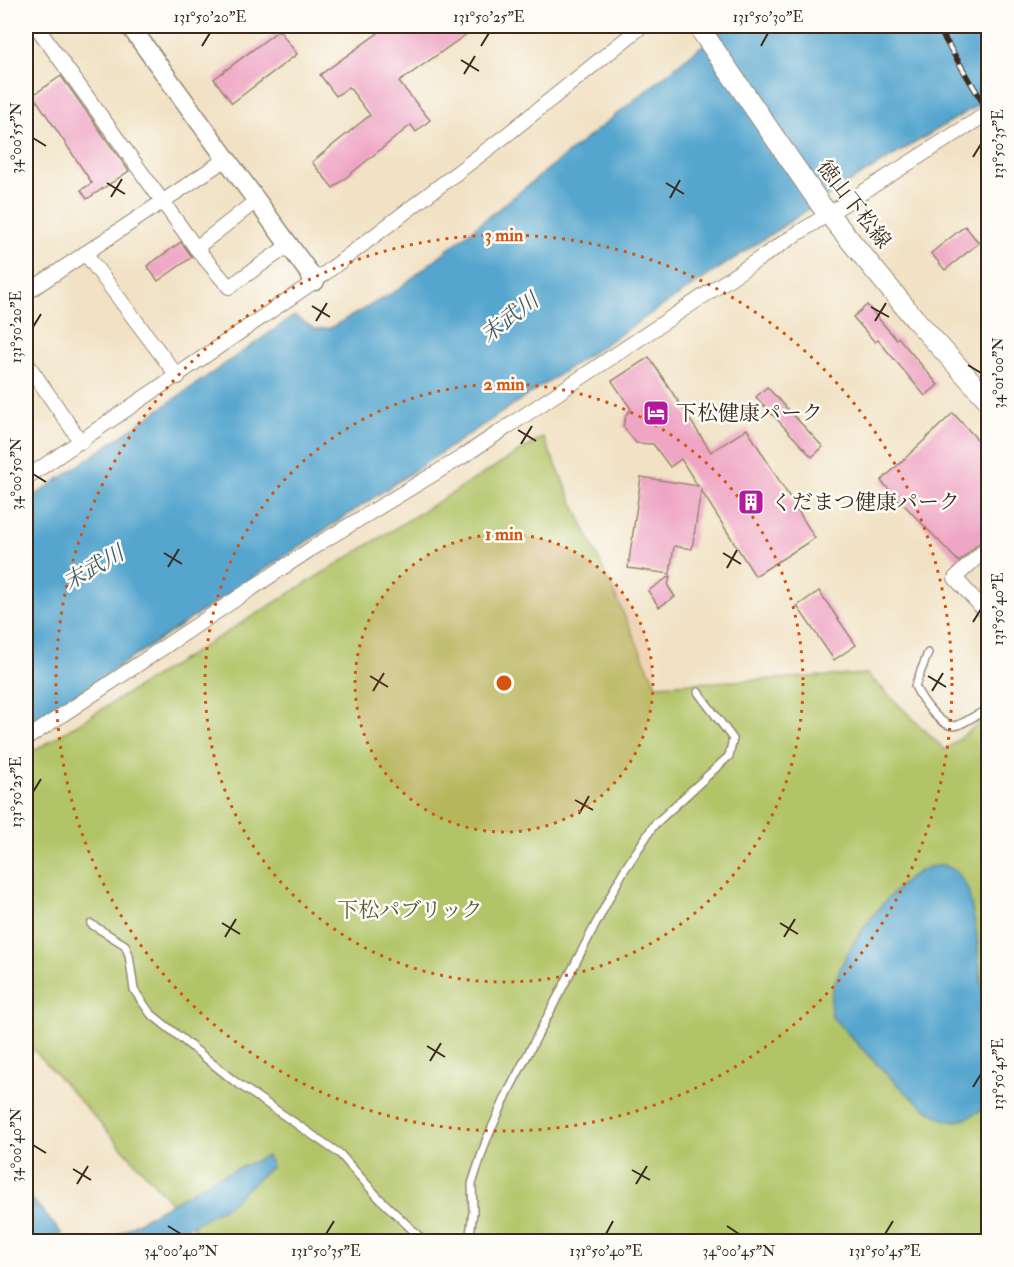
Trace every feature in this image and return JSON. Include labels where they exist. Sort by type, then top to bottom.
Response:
[{"type":"main road","name":"徳山下松線","points":[[698,26],[825,210],[914,318],[988,400]]},
{"type":"street","points":[[36,26],[196,248],[229,287],[289,245]]},
{"type":"street","points":[[130,26],[315,281]]},
{"type":"street","points":[[26,478],[315,281],[509,133],[642,26]]},
{"type":"street","points":[[26,739],[300,556],[462,457],[825,210],[988,113]]},
{"type":"street","points":[[26,293],[226,159]]},
{"type":"street","points":[[196,248],[256,201]]},
{"type":"street","points":[[85,253],[178,376]]},
{"type":"street","points":[[26,362],[81,442]]},
{"type":"street","points":[[988,547],[955,578],[988,614]]},
{"type":"lane","points":[[928,653],[915,686],[939,719],[947,725],[956,726],[988,711]]},
{"type":"lane","points":[[469,1242],[472,1212],[471,1184],[482,1150],[513,1082],[623,872],[654,825],[729,756],[733,748],[733,739],[698,692]]},
{"type":"lane","points":[[91,924],[125,945],[129,954],[134,990],[150,1013],[234,1081],[340,1154],[378,1197],[425,1242]]},
{"type":"green space","name":"下松パブリック","points":[[543,437],[656,685],[867,674],[945,750],[988,716],[988,1241],[206,1241],[26,1041],[26,756]]},
{"type":"water","name":"末武川","points":[[739,26],[988,26],[988,99],[848,183],[26,728],[26,502],[294,316],[315,329],[330,328],[396,291],[723,29]]},
{"type":"water","points":[[944,865],[956,871],[968,889],[976,928],[988,1048],[988,1105],[970,1116],[955,1121],[937,1116],[922,1106],[889,1076],[832,1017],[831,1000],[836,979],[846,956],[876,912],[893,892],[911,877],[926,868]]},
{"type":"water","points":[[267,1156],[272,1166],[226,1207],[164,1241],[106,1241],[213,1179]]},
{"type":"water","points":[[26,1192],[62,1234],[48,1241],[26,1241]]},
{"type":"building","points":[[373,26],[478,26],[399,82],[430,120],[416,132],[411,125],[333,188],[312,162],[370,115],[349,87],[336,96],[320,75],[378,33]]},
{"type":"building","points":[[279,30],[297,54],[232,103],[214,79]]},
{"type":"building","points":[[61,76],[129,171],[87,199],[81,190],[92,183],[33,95]]},
{"type":"building","points":[[965,226],[979,243],[945,270],[931,253]]},
{"type":"building","points":[[181,242],[192,257],[158,281],[147,266]]},
{"type":"building","points":[[867,305],[896,339],[898,337],[938,385],[925,396],[878,340],[875,342],[853,317]]},
{"type":"building","points":[[649,357],[711,452],[747,429],[815,538],[755,576],[701,490],[692,549],[674,546],[670,574],[628,568],[641,477],[698,486],[681,459],[670,467],[653,444],[636,443],[623,426],[626,415],[631,409],[612,381]]},
{"type":"building","points":[[767,387],[823,447],[812,457],[756,397]]},
{"type":"building","points":[[953,413],[988,451],[988,538],[982,540],[959,562],[881,481]]},
{"type":"building","points":[[670,576],[668,586],[675,597],[659,607],[648,591]]},
{"type":"building","points":[[819,591],[856,645],[834,660],[797,606]]},
{"type":"railway","points":[[937,26],[988,111]]},
{"type":"place","name":"下松健康パーク","points":[[656,413]]},
{"type":"place","name":"くだまつ健康パーク","points":[[751,502]]}]
